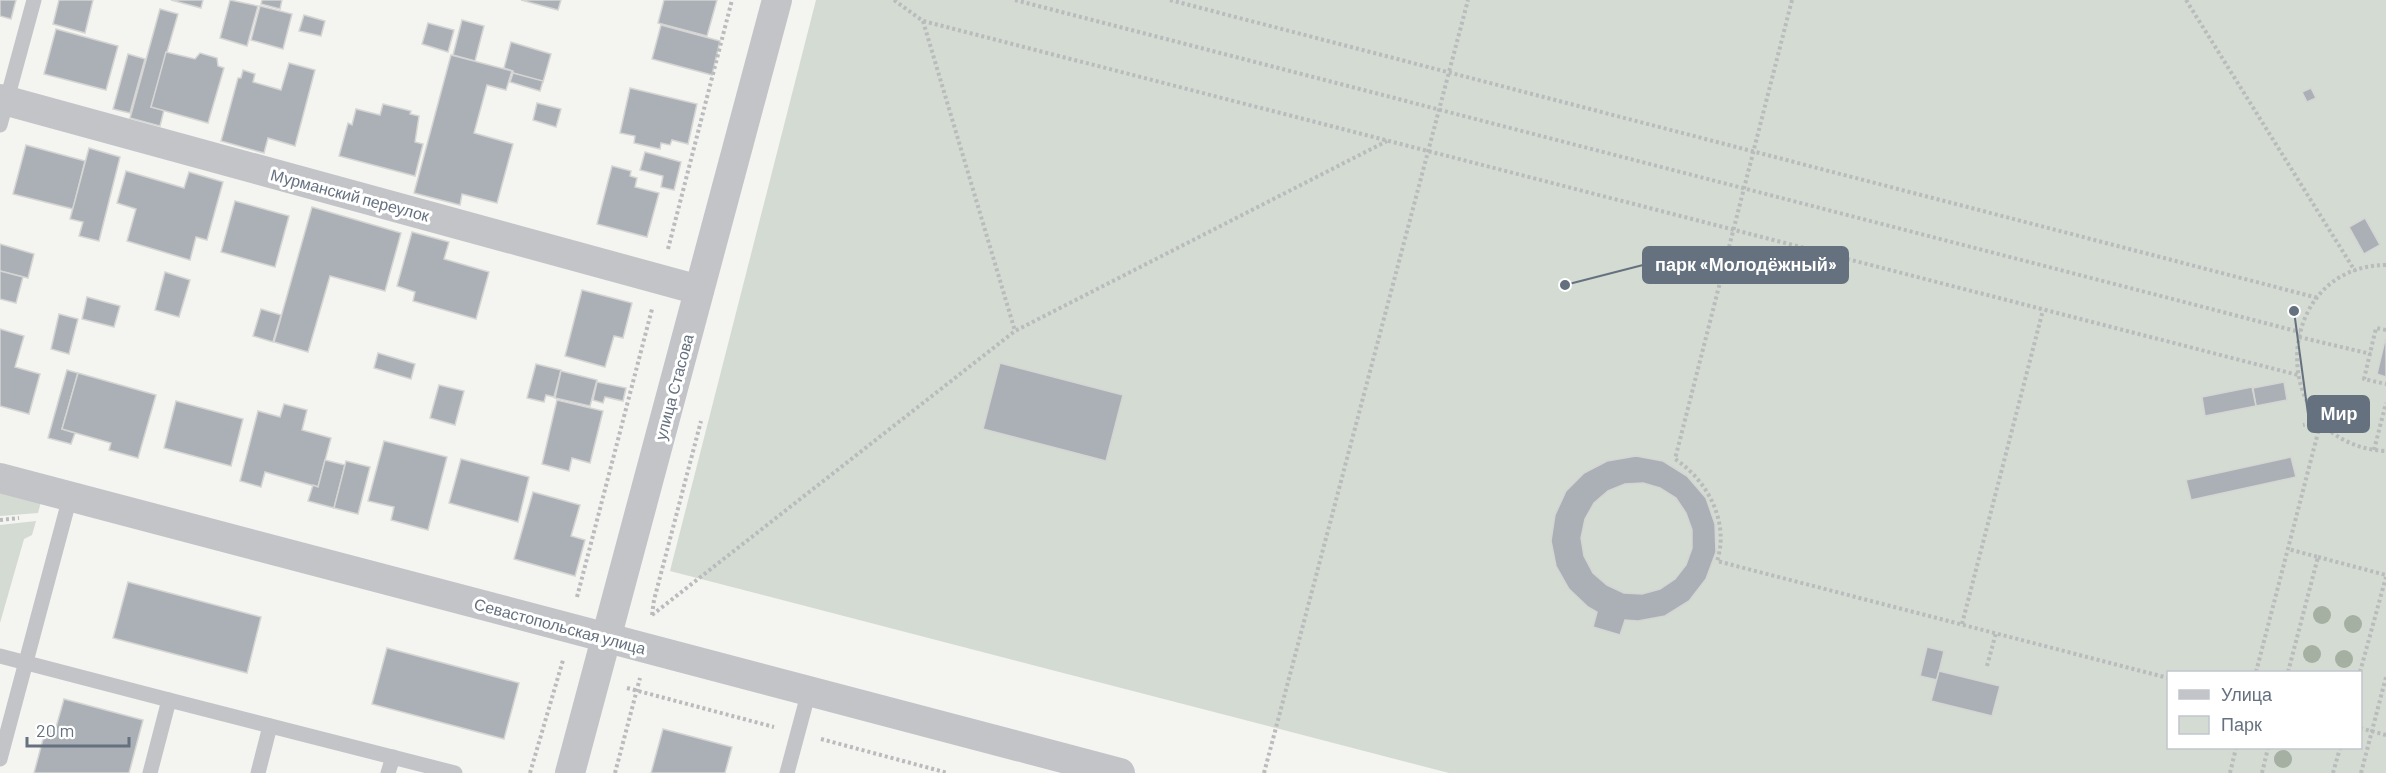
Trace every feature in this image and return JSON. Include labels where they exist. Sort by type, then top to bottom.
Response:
[{"type":"street","name":"улица Стасова","points":[[570,773],[777,0]]},
{"type":"street","name":"Мурманский переулок","points":[[2,108],[699,290]]},
{"type":"street","name":"Севастопольская улица","points":[[0,478],[810,691],[1056,765],[1120,773]]},
{"type":"lane","points":[[2,108],[34,0]]},
{"type":"lane","points":[[0,759],[70,497]]},
{"type":"lane","points":[[0,656],[455,773]]},
{"type":"lane","points":[[787,773],[810,691]]},
{"type":"lane","points":[[150,773],[169,700]]},
{"type":"lane","points":[[258,773],[270,726]]},
{"type":"lane","points":[[388,773],[393,757]]},
{"type":"path","points":[[894,0],[924,21],[2298,375]]},
{"type":"path","points":[[1015,0],[1744,188],[2371,354]]},
{"type":"path","points":[[1170,0],[2318,298]]},
{"type":"path","points":[[1264,773],[1468,0]]},
{"type":"path","points":[[1792,0],[1675,459],[1689,467],[1708,490],[1719,520],[1720,551],[1717,561],[2167,677]]},
{"type":"path","points":[[2186,0],[2355,271]]},
{"type":"path","points":[[924,21],[1015,331]]},
{"type":"path","points":[[652,615],[1015,331],[1388,141]]},
{"type":"path","points":[[2386,266],[2355,271],[2335,282],[2318,298],[2304,320],[2296,353],[2298,375],[2306,399],[2321,421],[2346,440],[2374,450],[2386,451]]},
{"type":"path","points":[[1962,624],[2043,310]]},
{"type":"path","points":[[2386,330],[2376,328],[2364,379],[2386,384]]},
{"type":"path","points":[[2374,450],[2386,403]]},
{"type":"path","points":[[615,773],[648,649],[654,600],[702,415]]},
{"type":"path","points":[[2303,425],[2321,421]]},
{"type":"path","points":[[2256,671],[2321,421]]},
{"type":"path","points":[[2288,549],[2386,576],[2360,671]]},
{"type":"path","points":[[2288,671],[2318,557]]},
{"type":"path","points":[[1987,666],[1996,633]]},
{"type":"path","points":[[530,773],[563,658]]},
{"type":"path","points":[[2361,773],[2386,677]]},
{"type":"path","points":[[2362,729],[2386,735]]},
{"type":"path","points":[[2230,773],[2236,749]]},
{"type":"path","points":[[2262,773],[2268,749]]},
{"type":"path","points":[[2334,773],[2340,749]]},
{"type":"green space","points":[[816,0],[2386,0],[2386,773],[1449,773],[670,571]]},
{"type":"green space","points":[[0,487],[42,498],[38,513],[0,516]]},
{"type":"green space","points":[[36,521],[32,535],[24,539],[0,623],[0,525]]},
{"type":"building","points":[[0,0],[16,0],[11,19],[0,16]]},
{"type":"building","points":[[59,0],[93,0],[85,33],[53,24]]},
{"type":"building","points":[[171,0],[203,0],[201,8]]},
{"type":"building","points":[[230,0],[258,6],[247,46],[220,38]]},
{"type":"building","points":[[262,0],[282,0],[280,9],[261,4]]},
{"type":"building","points":[[521,0],[561,0],[558,10]]},
{"type":"building","points":[[664,0],[717,0],[707,36],[658,23]]},
{"type":"building","points":[[260,6],[292,14],[283,49],[251,40]]},
{"type":"building","points":[[160,9],[178,14],[151,107],[164,110],[160,126],[130,118]]},
{"type":"building","points":[[304,15],[325,21],[321,36],[299,31]]},
{"type":"building","points":[[462,20],[484,26],[475,61],[453,55]]},
{"type":"building","points":[[428,23],[454,30],[448,52],[422,44]]},
{"type":"building","points":[[661,25],[720,41],[712,75],[652,59]]},
{"type":"building","points":[[56,29],[118,46],[106,90],[44,74]]},
{"type":"building","points":[[511,42],[551,54],[543,82],[504,68]]},
{"type":"building","points":[[166,52],[195,59],[200,53],[217,58],[218,66],[224,68],[208,123],[151,107]]},
{"type":"building","points":[[128,54],[145,59],[130,113],[113,109]]},
{"type":"building","points":[[451,55],[512,71],[506,90],[487,85],[474,133],[513,144],[497,203],[462,194],[460,205],[414,193]]},
{"type":"building","points":[[289,63],[315,70],[295,146],[268,138],[264,153],[221,141],[238,78],[241,78],[243,70],[255,74],[253,82],[281,90]]},
{"type":"building","points":[[513,73],[543,81],[540,91],[510,82]]},
{"type":"building","points":[[630,88],[697,104],[688,144],[672,140],[670,145],[661,143],[660,149],[634,143],[635,136],[620,133]]},
{"type":"building","points":[[2311,88],[2316,98],[2307,102],[2302,92]]},
{"type":"building","points":[[537,103],[561,109],[556,127],[533,120]]},
{"type":"building","points":[[383,104],[411,111],[410,114],[419,116],[415,142],[423,144],[415,176],[339,156],[348,123],[352,125],[356,109],[380,115]]},
{"type":"building","points":[[26,145],[85,161],[73,209],[13,194]]},
{"type":"building","points":[[89,148],[120,157],[99,241],[79,236],[83,222],[70,219]]},
{"type":"building","points":[[645,152],[681,162],[674,190],[661,187],[663,176],[640,170]]},
{"type":"building","points":[[612,166],[631,171],[630,176],[637,178],[635,187],[659,193],[647,237],[597,224]]},
{"type":"building","points":[[126,171],[184,188],[189,172],[223,182],[207,240],[196,237],[190,260],[127,241],[136,209],[117,203]]},
{"type":"building","points":[[235,201],[289,216],[275,267],[221,252]]},
{"type":"building","points":[[312,207],[401,233],[385,291],[330,276],[308,352],[274,342]]},
{"type":"building","points":[[2365,218],[2380,245],[2364,254],[2349,227]]},
{"type":"building","points":[[412,232],[449,242],[444,259],[489,272],[476,319],[413,301],[415,292],[397,286]]},
{"type":"building","points":[[0,244],[34,254],[28,278],[0,271]]},
{"type":"building","points":[[0,271],[23,277],[16,303],[0,299]]},
{"type":"building","points":[[165,272],[190,280],[179,317],[155,310]]},
{"type":"building","points":[[582,290],[632,303],[623,338],[614,336],[605,367],[565,356]]},
{"type":"building","points":[[87,297],[120,306],[114,327],[82,319]]},
{"type":"building","points":[[261,309],[281,315],[273,342],[253,336]]},
{"type":"building","points":[[59,314],[78,319],[69,354],[51,349]]},
{"type":"building","points":[[0,329],[24,336],[15,367],[40,374],[29,414],[0,406]]},
{"type":"building","points":[[2386,341],[2386,377],[2377,374]]},
{"type":"building","points":[[378,353],[415,364],[411,379],[374,368]]},
{"type":"building","points":[[1000,363],[1123,395],[1106,461],[983,429]]},
{"type":"building","points":[[536,364],[561,370],[554,397],[546,395],[544,402],[527,398]]},
{"type":"building","points":[[67,370],[78,373],[62,429],[75,433],[71,444],[48,438]]},
{"type":"building","points":[[561,371],[597,380],[590,406],[555,398]]},
{"type":"building","points":[[78,373],[156,395],[138,458],[109,450],[111,443],[62,429]]},
{"type":"building","points":[[597,382],[626,388],[623,401],[605,397],[603,403],[593,400]]},
{"type":"building","points":[[2284,382],[2287,400],[2256,406],[2253,388]]},
{"type":"building","points":[[439,385],[464,391],[455,425],[430,418]]},
{"type":"building","points":[[2252,387],[2256,406],[2205,416],[2202,397]]},
{"type":"building","points":[[557,400],[603,411],[590,463],[572,458],[569,471],[542,464]]},
{"type":"building","points":[[176,401],[243,419],[231,466],[164,448]]},
{"type":"building","points":[[284,404],[307,410],[302,430],[331,438],[318,487],[265,472],[261,487],[240,481],[258,411],[280,417]]},
{"type":"building","points":[[384,441],[447,457],[428,530],[391,520],[394,507],[368,501]]},
{"type":"building","points":[[1636,456],[1663,461],[1687,476],[1706,498],[1715,524],[1716,552],[1706,579],[1689,601],[1665,616],[1638,621],[1625,620],[1620,635],[1593,627],[1597,612],[1588,607],[1569,589],[1556,566],[1551,541],[1555,515],[1566,491],[1584,473],[1607,461]],"holes":[[[1643,483],[1660,488],[1676,498],[1686,513],[1692,530],[1692,548],[1686,565],[1675,579],[1660,589],[1642,594],[1624,593],[1607,585],[1593,573],[1584,556],[1581,538],[1585,519],[1594,503],[1608,491],[1625,484]]]},
{"type":"building","points":[[2291,457],[2296,477],[2191,500],[2186,480]]},
{"type":"building","points":[[461,459],[529,477],[518,522],[449,503]]},
{"type":"building","points":[[325,460],[345,465],[334,508],[308,501],[313,485],[318,487]]},
{"type":"building","points":[[346,461],[370,467],[358,514],[334,508]]},
{"type":"building","points":[[533,492],[580,505],[571,536],[585,540],[575,576],[514,559]]},
{"type":"building","points":[[128,582],[261,617],[247,673],[113,638]]},
{"type":"building","points":[[1927,647],[1944,651],[1937,680],[1920,676]]},
{"type":"building","points":[[387,648],[519,683],[504,739],[372,704]]},
{"type":"building","points":[[1939,671],[2000,686],[1992,716],[1931,701]]},
{"type":"building","points":[[64,699],[143,720],[129,773],[34,773],[46,728],[55,731]]},
{"type":"building","points":[[663,729],[732,747],[725,773],[651,773]]},
{"type":"place","name":"парк «Молодёжный»","points":[[1565,285]]},
{"type":"place","name":"Мир","points":[[2294,311]]}]
